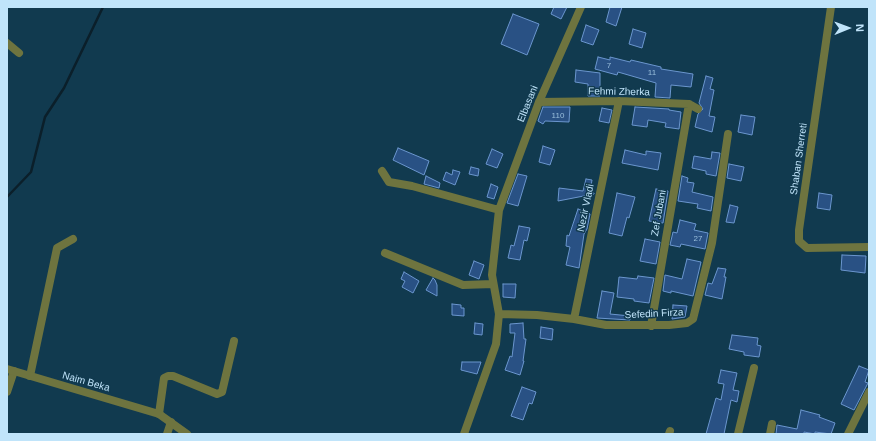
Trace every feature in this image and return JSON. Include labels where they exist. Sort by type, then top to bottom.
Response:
[{"type":"street","name":"Elbasani","points":[[464,434],[496,344],[499,314],[493,284],[494,252],[500,210],[539,102],[581,7]]},
{"type":"street","name":"Shaban Sherreti","points":[[831,7],[799,230],[799,241],[807,248],[869,247]]},
{"type":"street","points":[[7,43],[19,53]]},
{"type":"street","name":"Fehmi Zherka","points":[[539,102],[619,101],[689,104],[698,109]]},
{"type":"street","name":"Nezir Vladi","points":[[574,319],[619,101]]},
{"type":"street","name":"Zef Jubani","points":[[651,326],[689,104]]},
{"type":"street","name":"Sefedin Firza","points":[[499,314],[538,315],[574,319],[606,325],[651,326],[686,324],[693,319],[697,308],[712,243],[728,134]]},
{"type":"street","points":[[382,171],[389,182],[412,186],[500,210]]},
{"type":"street","points":[[30,376],[57,248],[73,239]]},
{"type":"street","points":[[385,253],[463,284],[493,284]]},
{"type":"street","points":[[159,414],[164,378],[168,376],[173,376],[217,394],[222,392],[234,342]]},
{"type":"street","points":[[738,434],[754,368]]},
{"type":"street","points":[[7,392],[10,370]]},
{"type":"street","name":"Naim Beka","points":[[10,370],[159,414],[187,434]]},
{"type":"street","points":[[848,434],[869,392]]},
{"type":"street","points":[[167,434],[171,422]]},
{"type":"street","points":[[770,434],[772,424]]},
{"type":"building","points":[[554,7],[567,7],[561,19],[551,14]]},
{"type":"building","points":[[610,7],[622,7],[616,26],[606,22]]},
{"type":"building","points":[[513,14],[539,24],[527,55],[501,44]]},
{"type":"building","points":[[586,25],[599,30],[593,45],[581,41]]},
{"type":"building","points":[[633,29],[646,33],[642,48],[629,44]]},
{"type":"building","points":[[598,57],[610,60],[610,57],[630,62],[631,60],[661,67],[661,69],[693,74],[691,87],[671,85],[670,98],[655,97],[656,83],[618,72],[617,75],[595,69]]},
{"type":"building","points":[[576,70],[600,73],[600,96],[588,96],[588,84],[575,82]]},
{"type":"building","points":[[706,76],[713,78],[710,89],[714,90],[709,116],[715,117],[712,132],[695,127],[698,114],[703,109],[699,103]]},
{"type":"building","points":[[543,107],[570,107],[569,122],[545,121],[543,124],[538,121]]},
{"type":"building","points":[[635,107],[669,109],[681,112],[679,129],[665,127],[666,123],[648,120],[647,127],[632,125]]},
{"type":"building","points":[[602,108],[612,110],[609,123],[599,121]]},
{"type":"building","points":[[741,115],[755,117],[752,135],[738,132]]},
{"type":"building","points":[[543,146],[555,150],[550,165],[539,162]]},
{"type":"building","points":[[398,148],[429,161],[424,175],[393,160]]},
{"type":"building","points":[[492,149],[503,154],[497,168],[486,164]]},
{"type":"building","points":[[625,150],[646,155],[646,151],[661,153],[658,170],[622,163]]},
{"type":"building","points":[[712,152],[720,153],[716,176],[706,174],[706,171],[692,168],[694,156],[711,159]]},
{"type":"building","points":[[729,164],[744,167],[741,181],[727,178]]},
{"type":"building","points":[[471,167],[479,169],[478,176],[469,174]]},
{"type":"building","points":[[453,170],[460,172],[455,185],[443,180],[446,172],[452,175]]},
{"type":"building","points":[[518,174],[527,176],[518,206],[507,203]]},
{"type":"building","points":[[426,176],[440,183],[439,188],[424,184]]},
{"type":"building","points":[[682,176],[688,178],[687,182],[694,183],[692,192],[713,197],[711,211],[697,208],[698,204],[678,201]]},
{"type":"building","points":[[586,179],[592,180],[590,192],[594,194],[558,201],[559,188],[583,191]]},
{"type":"building","points":[[491,184],[498,187],[494,199],[487,197]]},
{"type":"building","points":[[656,189],[668,191],[663,223],[649,221]]},
{"type":"building","points":[[617,193],[635,197],[629,218],[627,217],[622,236],[609,233]]},
{"type":"building","points":[[819,193],[832,195],[830,210],[817,208]]},
{"type":"building","points":[[730,205],[738,207],[734,223],[726,222]]},
{"type":"building","points":[[578,209],[590,214],[587,229],[584,234],[579,268],[566,265],[570,247],[566,246],[567,235],[569,236]]},
{"type":"building","points":[[680,220],[696,224],[694,230],[708,233],[705,249],[681,244],[680,247],[670,245],[673,232],[677,233]]},
{"type":"building","points":[[519,226],[530,228],[527,241],[524,240],[520,260],[508,258],[511,245],[514,246]]},
{"type":"building","points":[[645,239],[660,242],[656,264],[640,261]]},
{"type":"building","points":[[842,255],[866,256],[865,273],[841,270]]},
{"type":"building","points":[[687,259],[701,262],[693,296],[671,291],[671,293],[663,291],[665,275],[682,279]]},
{"type":"building","points":[[474,261],[484,265],[479,279],[469,275]]},
{"type":"building","points":[[718,268],[726,269],[722,299],[705,295],[708,283],[712,284]]},
{"type":"building","points":[[404,272],[419,281],[413,293],[402,287],[405,281],[401,279]]},
{"type":"building","points":[[638,276],[654,278],[649,303],[617,297],[619,277],[637,279]]},
{"type":"building","points":[[433,278],[437,285],[437,296],[426,290]]},
{"type":"building","points":[[503,284],[516,284],[515,298],[503,297]]},
{"type":"building","points":[[602,291],[614,293],[610,314],[630,316],[630,320],[597,318]]},
{"type":"building","points":[[452,304],[461,305],[461,308],[464,308],[464,316],[452,315]]},
{"type":"building","points":[[673,305],[687,306],[685,317],[672,319]]},
{"type":"building","points":[[475,323],[483,324],[482,335],[474,334]]},
{"type":"building","points":[[523,323],[524,339],[526,339],[524,361],[520,375],[505,370],[510,356],[512,357],[515,333],[510,333],[510,324]]},
{"type":"building","points":[[541,327],[553,329],[552,340],[540,338]]},
{"type":"building","points":[[732,335],[758,338],[757,345],[761,346],[759,357],[744,355],[744,352],[729,349]]},
{"type":"building","points":[[462,362],[481,362],[477,374],[461,370]]},
{"type":"building","points":[[859,366],[869,370],[865,382],[868,383],[854,410],[841,404]]},
{"type":"building","points":[[721,370],[737,373],[733,390],[739,391],[737,402],[731,400],[724,434],[706,434],[716,398],[721,400],[724,384],[718,383]]},
{"type":"building","points":[[522,387],[536,392],[532,404],[529,403],[523,420],[511,416]]},
{"type":"building","points":[[801,410],[820,415],[819,417],[835,423],[831,434],[804,432],[804,434],[776,434],[777,425],[797,429]]},
{"type":"waterway","points":[[7,197],[31,172],[45,117],[64,88],[103,7]]}]
